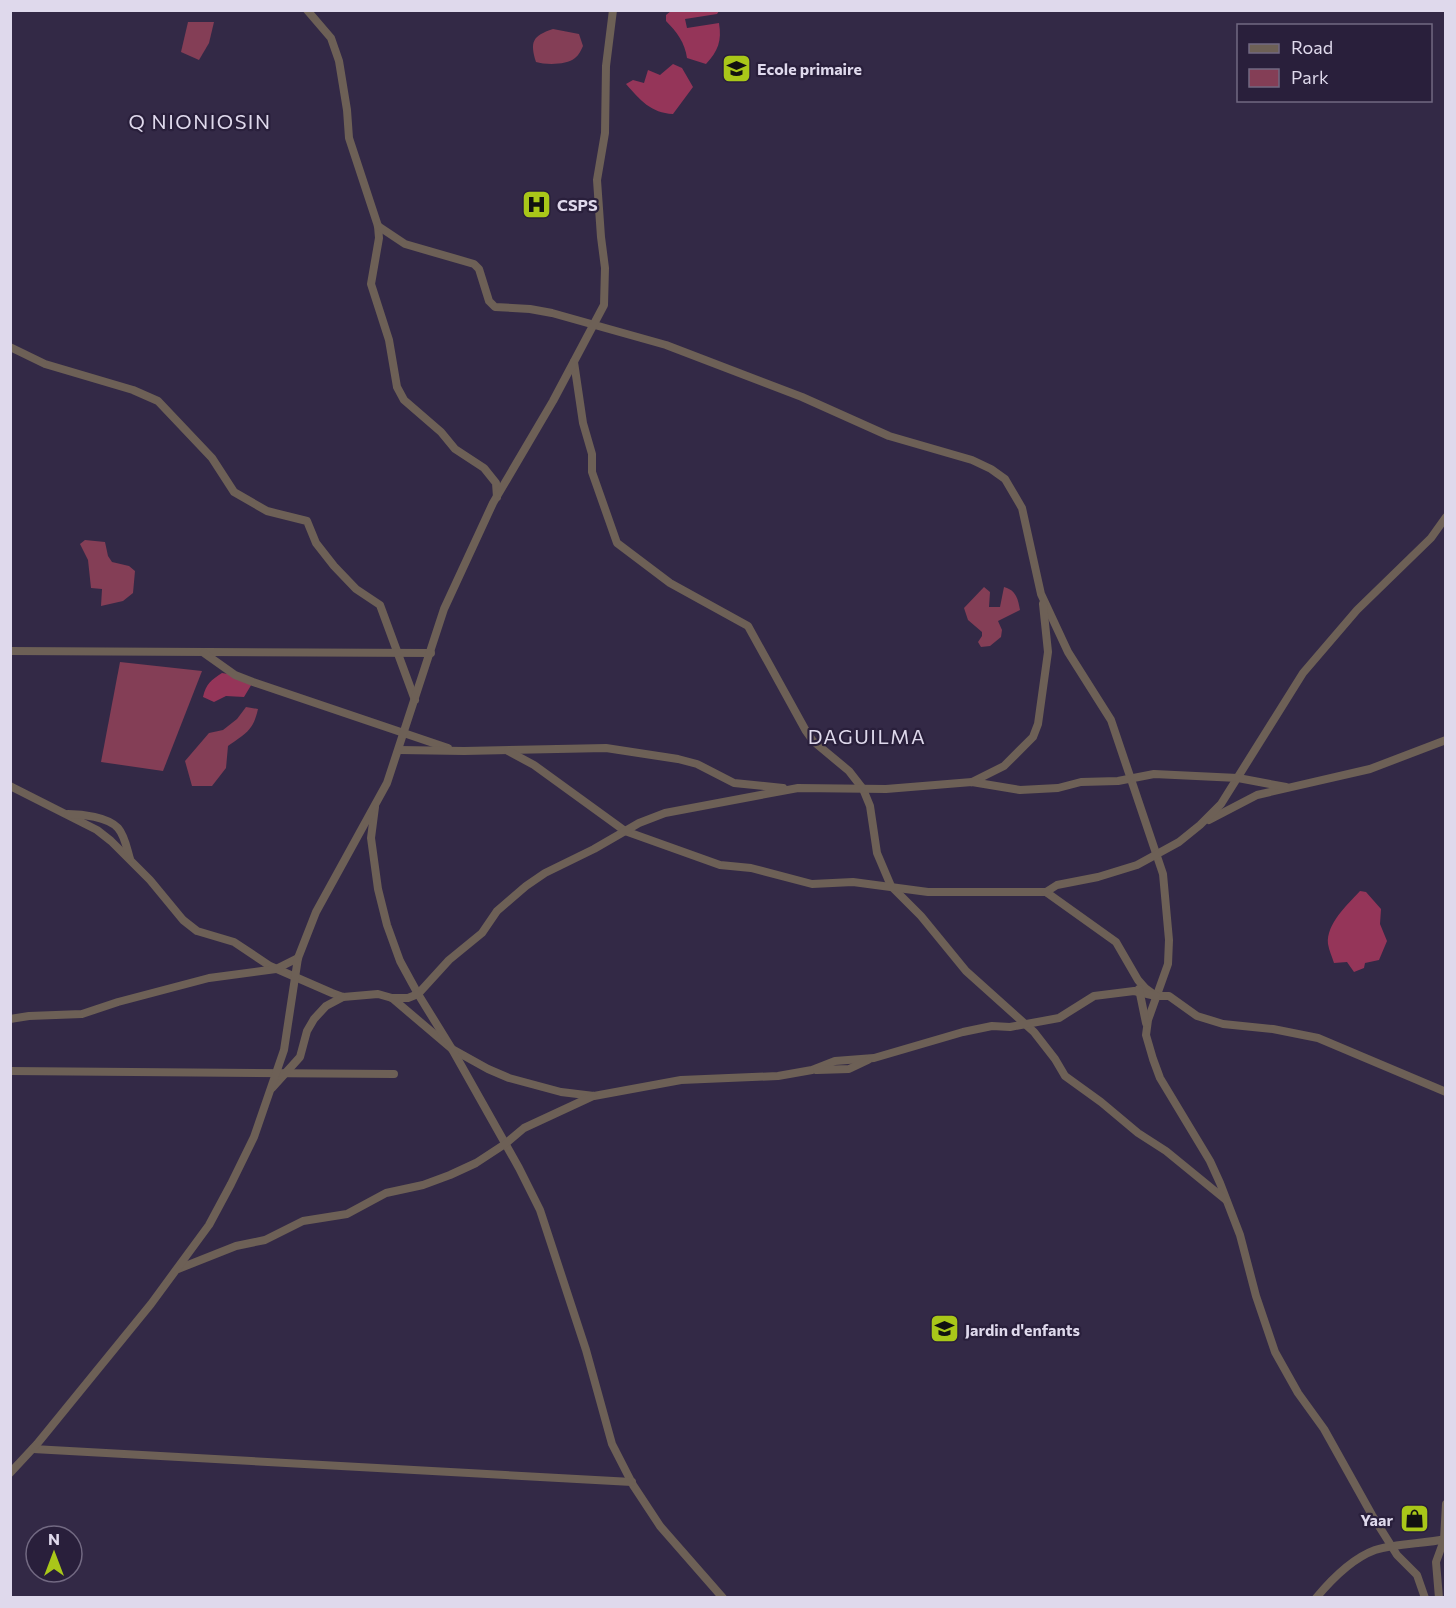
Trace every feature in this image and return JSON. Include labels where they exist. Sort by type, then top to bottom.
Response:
[{"type":"street","points":[[308,10],[331,38],[339,61],[348,138],[378,226],[378,246],[371,284],[389,340],[397,387],[404,400],[441,432],[455,448],[484,468],[496,483],[496,497]]},
{"type":"street","points":[[12,1470],[33,1449],[176,1270],[209,1225],[231,1184],[254,1137],[284,1050],[298,958],[316,912],[387,783],[444,609],[496,497],[553,402],[604,305],[605,268],[597,180],[605,134],[606,66],[613,10]]},
{"type":"street","points":[[378,226],[405,244],[474,264],[479,269],[489,302],[495,307],[530,309],[595,325],[689,353],[805,398],[889,436],[972,460],[992,469],[1005,479],[1022,508],[1041,594],[1048,652],[1038,724],[1033,737],[1004,766],[972,782]]},
{"type":"street","points":[[10,347],[45,364],[133,390],[158,401],[212,458],[234,492],[267,511],[307,521],[316,543],[334,566],[356,589],[380,605],[415,701]]},
{"type":"street","points":[[574,362],[583,423],[592,454],[592,472],[617,543],[670,584],[748,626],[813,741],[849,771],[863,789],[870,806],[877,853],[891,886],[921,916],[968,973],[1026,1024],[1055,1059],[1065,1076],[1101,1101],[1227,1200]]},
{"type":"street","points":[[508,751],[534,765],[636,837],[720,865],[751,868],[812,884],[853,882],[928,892],[1046,892],[1057,885],[1098,877],[1137,865],[1179,842],[1200,825],[1221,804],[1303,673],[1357,610],[1431,538],[1446,517]]},
{"type":"street","points":[[1041,594],[1068,652],[1111,720],[1141,806],[1155,856],[1163,874],[1169,940],[1168,964],[1156,996],[1146,1035],[1160,1078],[1210,1161],[1227,1200],[1240,1235],[1256,1296],[1275,1352],[1298,1393],[1324,1429],[1397,1555],[1417,1575],[1425,1598]]},
{"type":"street","points":[[10,651],[431,652]]},
{"type":"street","points":[[202,652],[235,675],[304,701],[456,751]]},
{"type":"street","points":[[1200,825],[1257,795],[1370,769],[1446,740]]},
{"type":"street","points":[[399,750],[508,751],[606,748],[697,764],[734,783],[798,788],[863,789],[972,782],[1020,790],[1058,788],[1081,782],[1118,782],[1154,774],[1238,778],[1286,787]]},
{"type":"street","points":[[10,786],[97,830],[150,880],[183,920],[197,931],[234,942],[276,969],[343,997]]},
{"type":"street","points":[[270,1090],[300,1058],[307,1031],[314,1018],[326,1006],[343,997],[378,994],[392,998],[408,998],[418,994],[449,960],[482,933],[497,911],[545,873],[594,849],[639,823],[665,813],[798,788]]},
{"type":"street","points":[[375,805],[371,838],[378,889],[387,925],[400,961],[452,1049],[540,1210],[586,1350],[612,1443],[632,1482],[660,1526],[723,1598]]},
{"type":"street","points":[[65,814],[89,814],[117,826],[125,841],[130,860]]},
{"type":"street","points":[[1046,892],[1116,942],[1134,974],[1145,988],[1156,996]]},
{"type":"street","points":[[10,1019],[82,1014],[209,978],[276,969],[298,958]]},
{"type":"street","points":[[1134,974],[1147,1028]]},
{"type":"street","points":[[176,1270],[236,1246],[266,1240],[303,1221],[346,1214],[386,1193],[423,1185],[450,1175],[476,1163],[524,1128],[594,1096],[681,1080],[778,1076],[812,1070],[835,1061],[874,1058],[963,1032],[992,1026],[1010,1027],[1059,1018],[1094,996],[1140,992],[1156,996],[1170,996],[1197,1016],[1223,1024],[1273,1029],[1318,1038],[1446,1092]]},
{"type":"street","points":[[392,998],[452,1049],[509,1078],[561,1092],[594,1096]]},
{"type":"street","points":[[10,1071],[394,1074]]},
{"type":"street","points":[[33,1449],[632,1482]]},
{"type":"street","points":[[1439,1598],[1436,1562],[1445,1540],[1446,1504]]},
{"type":"street","points":[[1316,1598],[1341,1574],[1362,1557],[1374,1551],[1445,1540]]},
{"type":"green space","points":[[188,22],[214,22],[209,43],[199,60],[181,52]]},
{"type":"green space","points":[[553,29],[579,34],[583,46],[581,51],[567,62],[551,64],[536,62],[534,41],[541,34]]},
{"type":"green space","points":[[85,540],[105,542],[112,562],[129,566],[135,571],[133,593],[123,601],[101,606],[102,589],[91,588],[88,560],[80,544]]},
{"type":"green space","points":[[984,587],[990,592],[989,607],[1000,607],[1004,587],[1014,593],[1020,610],[998,621],[1002,630],[1001,637],[990,646],[981,647],[978,642],[982,632],[968,620],[964,608]]},
{"type":"green space","points":[[120,662],[202,671],[163,771],[101,762]]},
{"type":"green space","points":[[246,707],[258,709],[256,716],[248,731],[228,746],[226,768],[212,786],[192,786],[185,761],[209,733],[223,730],[237,719]]},
{"type":"shaded area","points":[[671,11],[719,11],[717,14],[685,19],[687,28],[719,23],[718,45],[714,55],[706,64],[687,58],[680,38],[666,21],[666,15]]},
{"type":"shaded area","points":[[673,64],[682,68],[693,87],[673,114],[652,108],[626,84],[633,80],[644,83],[648,70],[660,75]]},
{"type":"shaded area","points":[[222,673],[253,682],[244,697],[226,696],[214,702],[203,697],[210,683]]},
{"type":"shaded area","points":[[1360,891],[1366,892],[1381,909],[1380,924],[1387,941],[1379,960],[1365,963],[1364,968],[1354,972],[1347,962],[1334,963],[1328,946],[1328,937],[1338,915]]},
{"type":"place","name":"Ecole primaire","points":[[736,68]]},
{"type":"place","name":"CSPS","points":[[536,204]]},
{"type":"place","name":"Jardin d'enfants","points":[[944,1329]]},
{"type":"place","name":"Yaar","points":[[1414,1519]]},
{"type":"district","name":"Q NIONIOSIN","points":[[200,121]]},
{"type":"district","name":"DAGUILMA","points":[[867,736]]}]
